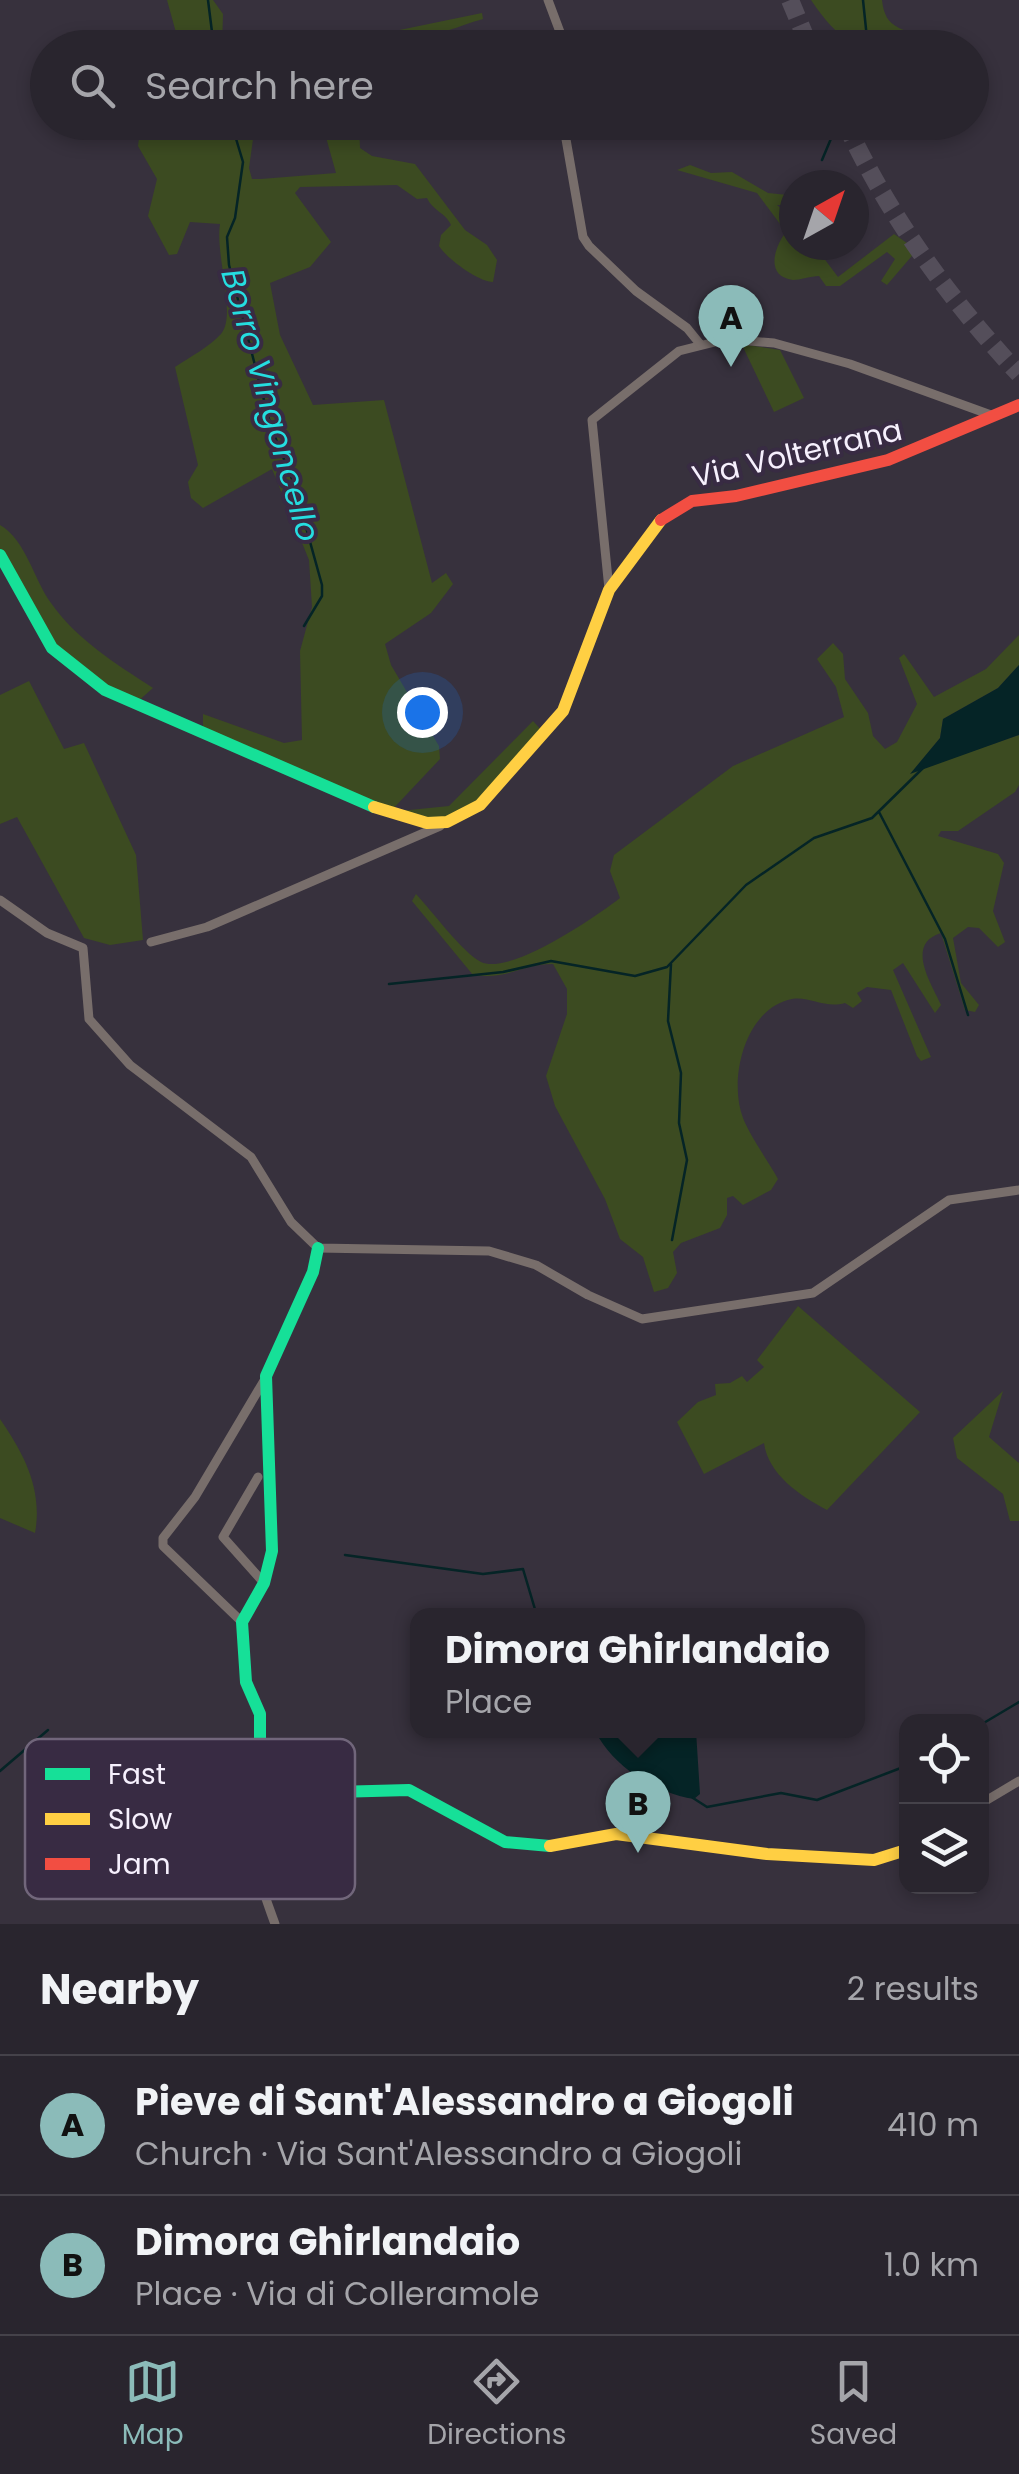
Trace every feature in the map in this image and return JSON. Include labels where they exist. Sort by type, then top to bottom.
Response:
[{"type":"main road","name":"Via Volterrana","points":[[447,822],[480,805],[564,711],[610,590],[664,515],[676,508],[888,460],[1019,405]]},
{"type":"main road","points":[[0,556],[52,648],[105,690],[389,813],[427,823],[447,822]]},
{"type":"main road","points":[[260,1739],[260,1714],[246,1682],[242,1622],[264,1583],[272,1551],[266,1376],[313,1272],[318,1248]]},
{"type":"main road","points":[[355,1791],[409,1790],[505,1842],[526,1847],[574,1845],[616,1834],[766,1854],[874,1860],[899,1852]]},
{"type":"street","points":[[548,0],[559,30]]},
{"type":"street","points":[[566,140],[583,237],[636,291],[687,328],[700,344]]},
{"type":"street","points":[[610,590],[592,420],[680,350],[728,340],[774,343],[850,364],[991,415]]},
{"type":"street","name":"Via Volterrana","points":[[152,942],[207,926],[447,822]]},
{"type":"street","points":[[0,900],[46,933],[83,948],[80,958],[89,1018],[130,1065],[251,1157],[291,1222],[318,1248],[489,1251],[536,1265],[599,1301],[642,1319],[813,1293],[949,1200],[1019,1190]]},
{"type":"street","points":[[242,1622],[163,1546],[163,1538],[195,1497],[266,1376]]},
{"type":"street","points":[[258,1477],[223,1537],[264,1583]]},
{"type":"street","points":[[989,1799],[1019,1782]]},
{"type":"street","points":[[265,1899],[275,1924]]},
{"type":"green space","points":[[167,0],[213,0],[223,14],[223,30],[175,30]]},
{"type":"green space","points":[[811,0],[882,0],[888,19],[904,30],[836,30]]},
{"type":"green space","points":[[482,13],[483,19],[449,30],[400,30]]},
{"type":"green space","points":[[139,140],[253,140],[249,168],[252,179],[336,173],[327,140],[360,140],[360,148],[372,156],[415,164],[465,230],[487,245],[497,260],[493,282],[456,263],[439,246],[441,235],[451,225],[449,221],[427,198],[417,199],[397,185],[300,187],[295,193],[331,242],[310,267],[270,283],[280,335],[313,405],[384,400],[432,583],[446,573],[453,584],[431,613],[385,644],[391,665],[439,746],[440,759],[390,812],[449,806],[533,721],[545,734],[496,790],[461,814],[441,820],[417,820],[389,813],[203,732],[203,714],[284,743],[302,740],[300,651],[312,607],[309,560],[272,469],[203,508],[191,498],[188,482],[198,465],[175,367],[211,343],[225,325],[220,224],[190,222],[177,254],[169,255],[148,216],[157,179],[138,146]]},
{"type":"green space","points":[[690,165],[711,173],[732,172],[768,193],[779,194],[779,223],[757,193],[677,170]]},
{"type":"green space","points":[[894,234],[917,250],[887,285],[881,281],[895,259],[887,252],[840,286],[826,286],[819,276],[793,280],[778,273],[774,260],[778,245],[779,260],[825,260],[838,277],[860,260],[869,260],[869,253]]},
{"type":"green space","points":[[743,347],[780,350],[804,398],[774,412]]},
{"type":"green space","points":[[0,525],[17,540],[61,616],[98,650],[153,688],[136,703],[67,662],[0,555]]},
{"type":"green space","points":[[1019,635],[1019,665],[998,688],[943,719],[940,738],[912,772],[1019,735],[1019,785],[1015,792],[958,831],[941,831],[938,836],[998,854],[1004,863],[993,911],[1005,942],[998,947],[979,928],[968,927],[953,938],[961,983],[979,1005],[975,1012],[965,1010],[941,933],[930,938],[923,955],[927,975],[941,1005],[935,1013],[903,963],[893,970],[931,1057],[921,1061],[917,1056],[891,990],[867,987],[857,993],[862,1001],[853,1008],[845,1003],[792,999],[762,1016],[744,1047],[739,1102],[746,1126],[778,1179],[771,1190],[743,1205],[733,1196],[727,1198],[727,1215],[720,1228],[681,1243],[673,1252],[677,1273],[668,1288],[654,1292],[643,1257],[620,1239],[605,1199],[555,1106],[546,1076],[567,1014],[567,989],[553,964],[496,975],[473,975],[412,901],[416,894],[456,941],[481,962],[494,964],[532,953],[620,898],[610,871],[614,855],[733,766],[844,717],[836,687],[817,659],[833,643],[843,654],[845,679],[868,713],[873,736],[885,749],[897,742],[917,704],[899,658],[904,654],[934,697],[986,669]]},
{"type":"green space","points":[[29,681],[64,749],[84,743],[136,855],[143,940],[110,945],[84,938],[17,817],[0,824],[0,695]]},
{"type":"green space","points":[[798,1306],[920,1412],[827,1510],[796,1491],[779,1474],[764,1443],[704,1474],[677,1422],[698,1402],[716,1395],[715,1384],[730,1383],[742,1376],[747,1382],[764,1367],[757,1360]]},
{"type":"green space","points":[[1003,1391],[989,1437],[1019,1463],[1019,1521],[1010,1521],[1003,1494],[957,1458],[953,1438]]},
{"type":"green space","points":[[0,1419],[17,1445],[34,1487],[35,1533],[0,1518]]},
{"type":"shaded area","points":[[1019,665],[1019,735],[910,774],[940,738],[943,719],[998,688]]},
{"type":"shaded area","points":[[599,1738],[696,1738],[700,1794],[694,1799],[666,1791],[628,1770]]},
{"type":"waterway","name":"Borro Vingoncello","points":[[208,0],[212,30]]},
{"type":"waterway","points":[[863,0],[866,30]]},
{"type":"waterway","name":"Borro Vingoncello","points":[[236,140],[243,162],[235,218],[227,237],[229,265],[271,427],[294,484],[322,585],[322,596],[304,626]]},
{"type":"waterway","points":[[822,160],[830,140]]},
{"type":"waterway","points":[[389,984],[503,972],[551,961],[635,976],[667,967],[746,885],[814,838],[872,818],[923,768]]},
{"type":"waterway","points":[[879,812],[945,939],[968,1015]]},
{"type":"waterway","points":[[671,964],[668,1021],[681,1073],[679,1123],[687,1160],[672,1240]]},
{"type":"waterway","points":[[345,1555],[483,1574],[523,1569],[535,1608]]},
{"type":"waterway","points":[[989,1720],[1019,1702]]},
{"type":"waterway","points":[[37,1739],[48,1730]]},
{"type":"waterway","points":[[0,1771],[25,1750]]},
{"type":"waterway","points":[[693,1798],[707,1807],[781,1793],[817,1800],[899,1769]]},
{"type":"tunnel","points":[[790,0],[802,30]]},
{"type":"tunnel","points":[[854,140],[922,255],[1019,374]]},
{"type":"traffic: fast","points":[[0,555],[52,648],[105,690],[374,807]]},
{"type":"traffic: fast","points":[[260,1739],[260,1714],[246,1682],[242,1622],[264,1583],[272,1551],[266,1376],[313,1272],[318,1248]]},
{"type":"traffic: fast","points":[[355,1791],[409,1790],[505,1842],[550,1846]]},
{"type":"traffic: slow","points":[[374,807],[427,823],[447,822],[480,805],[563,711],[609,590],[661,520]]},
{"type":"traffic: slow","points":[[550,1846],[616,1834],[767,1854],[874,1860],[899,1852]]},
{"type":"traffic: jam","points":[[661,520],[692,501],[736,496],[888,460],[1019,405]]},
{"type":"place","name":"Pieve di Sant'Alessandro a Giogoli","points":[[731,367]]},
{"type":"place","name":"Dimora Ghirlandaio","points":[[638,1853]]}]
